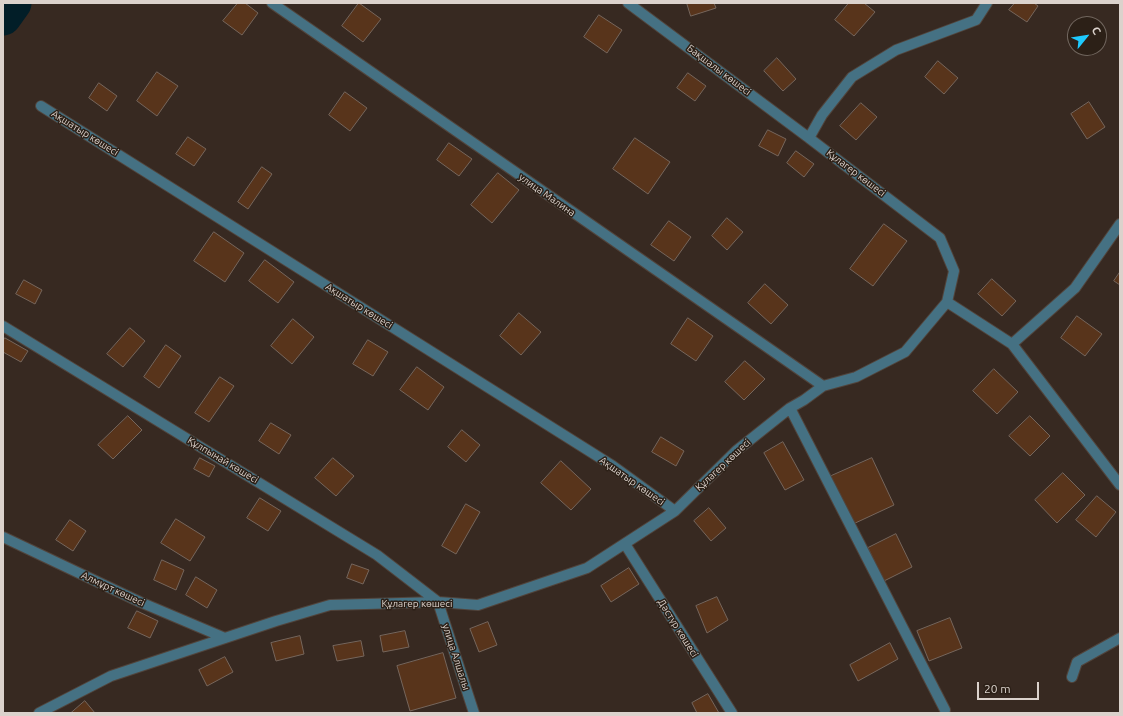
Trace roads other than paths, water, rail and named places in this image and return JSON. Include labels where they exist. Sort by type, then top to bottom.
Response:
[{"type":"street","name":"улица Малина","points":[[272,3],[823,386]]},
{"type":"street","name":"Бақшалы көшесі","points":[[628,3],[809,138]]},
{"type":"street","points":[[809,138],[822,115],[852,77],[896,50],[976,20],[987,3]]},
{"type":"street","name":"Ақшатыр көшесі","points":[[41,106],[613,466],[675,511]]},
{"type":"street","name":"Құлагер көшесі","points":[[39,713],[111,676],[330,605],[438,602],[478,605],[587,568],[675,511],[736,451],[790,408],[823,386],[856,377],[905,352],[948,302],[954,271],[940,238],[809,138]]},
{"type":"street","points":[[1012,344],[1075,288],[1120,224]]},
{"type":"street","points":[[948,302],[1012,344],[1120,485]]},
{"type":"street","name":"Құлпынай көшесі","points":[[3,326],[377,554],[438,602]]},
{"type":"street","points":[[790,408],[945,710]]},
{"type":"street","name":"Алмұрт көшесі","points":[[3,537],[140,602],[225,638]]},
{"type":"street","name":"Дәстүр көшесі","points":[[625,544],[732,713]]},
{"type":"street","name":"улица Алшалы","points":[[438,602],[474,713]]},
{"type":"street","points":[[1072,677],[1077,662],[1120,638]]},
{"type":"waterway","points":[[3,17],[13,3]]}]
